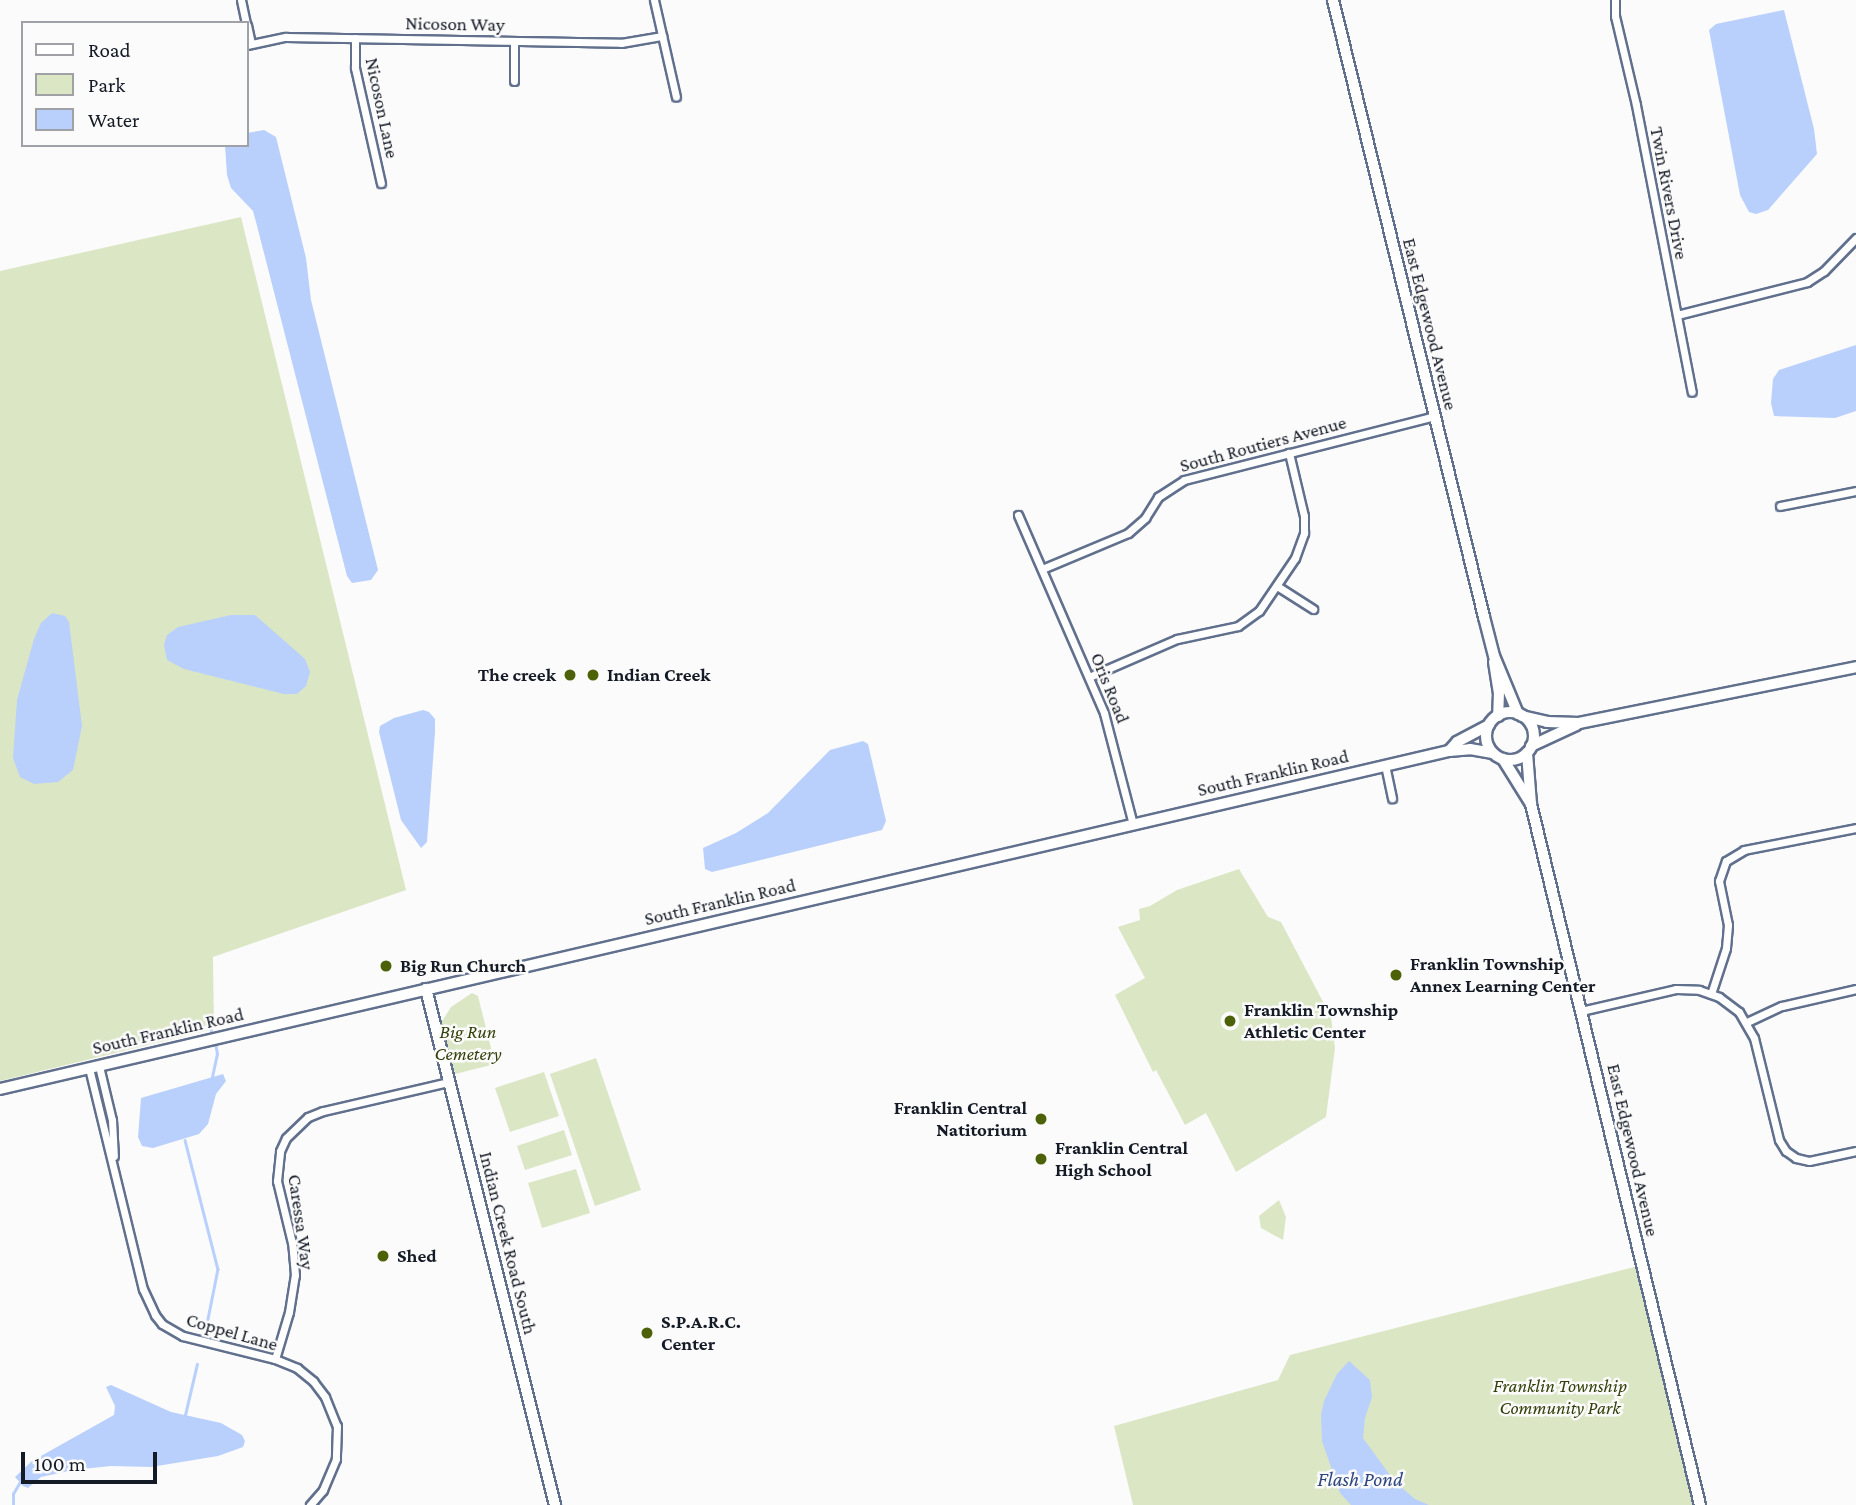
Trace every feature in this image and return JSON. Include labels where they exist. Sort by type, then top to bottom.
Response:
[{"type":"main road","name":"East Edgewood Avenue","points":[[1334,0],[1494,656]]},
{"type":"main road","points":[[1494,656],[1520,715],[1532,729],[1529,749],[1531,804]]},
{"type":"main road","points":[[1494,656],[1499,692],[1498,716]]},
{"type":"main road","points":[[1531,804],[1503,759],[1493,752],[1487,741],[1489,725],[1498,716],[1520,715],[1547,722],[1579,723],[1856,667]]},
{"type":"main road","points":[[1503,759],[1516,759],[1529,749],[1579,723]]},
{"type":"main road","name":"South Franklin Road","points":[[1449,751],[1457,742],[1489,725]]},
{"type":"main road","name":"South Franklin Road","points":[[0,1089],[1385,765],[1449,751],[1470,749],[1493,752]]},
{"type":"main road","name":"East Edgewood Avenue","points":[[1531,804],[1700,1505]]},
{"type":"street","points":[[242,0],[246,21]]},
{"type":"street","points":[[654,0],[676,97]]},
{"type":"street","name":"Twin Rivers Drive","points":[[1615,0],[1615,16],[1636,105],[1692,392]]},
{"type":"street","name":"Nicoson Way","points":[[249,44],[286,37],[621,43],[662,36]]},
{"type":"street","name":"Nicoson Lane","points":[[355,38],[355,68],[381,183]]},
{"type":"street","points":[[514,41],[514,81]]},
{"type":"street","points":[[1677,315],[1807,282],[1824,271],[1856,238]]},
{"type":"street","name":"South Routiers Avenue","points":[[1042,569],[1128,533],[1145,518],[1158,497],[1180,481],[1435,416]]},
{"type":"street","points":[[1089,677],[1177,639],[1246,622],[1259,611],[1301,546],[1305,525],[1289,453]]},
{"type":"street","points":[[1780,506],[1856,491]]},
{"type":"street","name":"Oris Road","points":[[1018,514],[1112,735],[1133,824]]},
{"type":"street","points":[[1277,586],[1313,608]]},
{"type":"street","points":[[1385,765],[1392,798]]},
{"type":"street","points":[[1711,994],[1726,948],[1728,925],[1718,881],[1726,861],[1744,850],[1856,828]]},
{"type":"street","name":"Indian Creek Road South","points":[[426,989],[555,1505]]},
{"type":"street","points":[[1581,1011],[1676,989],[1694,989],[1711,994],[1733,1007],[1747,1022],[1754,1038],[1779,1140],[1786,1151],[1796,1158],[1809,1161],[1856,1151]]},
{"type":"street","points":[[1747,1022],[1786,1004],[1856,989]]},
{"type":"street","name":"Coppel Lane","points":[[94,1067],[112,1120],[113,1167],[143,1289],[155,1315],[162,1324],[183,1336],[275,1359],[297,1368],[313,1381],[332,1412],[338,1443],[331,1476],[310,1505]]},
{"type":"street","name":"Caressa Way","points":[[275,1359],[289,1312],[295,1275],[292,1243],[278,1181],[280,1151],[286,1138],[308,1117],[323,1111],[449,1082]]},
{"type":"green space","points":[[241,217],[406,890],[213,957],[214,1029],[0,1081],[0,271]]},
{"type":"green space","name":"Franklin Township Athletic Center","points":[[1239,869],[1268,917],[1281,922],[1331,1017],[1335,1048],[1326,1117],[1236,1172],[1206,1113],[1185,1125],[1156,1070],[1153,1072],[1115,995],[1145,978],[1118,927],[1140,920],[1139,909],[1150,906],[1177,890]]},
{"type":"green space","name":"Big Run Cemetery","points":[[472,993],[478,996],[495,1064],[455,1074],[441,1023],[451,1007]]},
{"type":"green space","points":[[596,1058],[641,1190],[595,1206],[550,1074]]},
{"type":"green space","points":[[544,1072],[559,1116],[510,1132],[495,1088]]},
{"type":"green space","points":[[564,1130],[572,1155],[525,1170],[517,1146]]},
{"type":"green space","points":[[576,1169],[590,1213],[542,1228],[528,1183]]},
{"type":"green space","points":[[1279,1200],[1286,1217],[1283,1240],[1261,1228],[1259,1216]]},
{"type":"green space","name":"Franklin Township Community Park","points":[[1642,1265],[1696,1505],[1133,1505],[1114,1426],[1278,1380],[1290,1355]]},
{"type":"water","points":[[1784,10],[1814,129],[1817,154],[1768,210],[1756,214],[1749,212],[1740,195],[1709,30],[1716,24]]},
{"type":"water","points":[[264,130],[276,137],[306,258],[311,300],[378,570],[371,580],[352,583],[347,576],[253,211],[231,188],[227,175],[225,147],[248,147],[248,133]]},
{"type":"water","points":[[1856,345],[1856,411],[1835,418],[1774,416],[1771,403],[1773,379],[1779,370]]},
{"type":"water","points":[[52,613],[65,616],[69,622],[82,726],[73,770],[58,782],[34,784],[20,777],[13,758],[17,700],[34,639],[41,623]]},
{"type":"water","points":[[231,615],[255,615],[305,659],[310,672],[306,686],[297,694],[284,694],[184,669],[167,660],[164,645],[167,635],[178,627]]},
{"type":"water","points":[[423,710],[435,719],[435,732],[427,842],[421,848],[401,820],[379,732],[380,726],[394,718]]},
{"type":"water","points":[[863,741],[868,744],[886,821],[882,830],[712,872],[705,869],[703,848],[736,833],[768,813],[830,750]]},
{"type":"water","points":[[223,1074],[226,1081],[216,1094],[208,1124],[199,1134],[153,1148],[142,1146],[138,1137],[141,1098]]},
{"type":"water","name":"Flash Pond","points":[[1349,1361],[1370,1380],[1372,1397],[1365,1418],[1363,1438],[1395,1482],[1415,1499],[1429,1505],[1351,1505],[1340,1493],[1322,1441],[1321,1415],[1324,1401],[1337,1374]]},
{"type":"water","points":[[111,1385],[171,1412],[221,1423],[242,1435],[245,1441],[243,1447],[218,1456],[151,1467],[111,1466],[73,1470],[41,1477],[28,1488],[23,1486],[15,1477],[32,1461],[114,1415],[115,1406],[106,1387]]},
{"type":"waterway","points":[[210,1024],[213,1037]]},
{"type":"waterway","points":[[212,1077],[217,1054],[215,1043]]},
{"type":"waterway","points":[[185,1140],[218,1269],[208,1319]]},
{"type":"waterway","points":[[185,1415],[197,1364]]},
{"type":"waterway","points":[[13,1505],[13,1494],[20,1482]]},
{"type":"place","name":"The creek","points":[[570,675]]},
{"type":"place","name":"Indian Creek","points":[[593,675]]},
{"type":"place","name":"Big Run Church","points":[[386,966]]},
{"type":"place","name":"Franklin Township Annex Learning Center","points":[[1396,975]]},
{"type":"place","name":"Franklin Township Athletic Center","points":[[1230,1021]]},
{"type":"place","name":"Franklin Central Natitorium","points":[[1041,1119]]},
{"type":"place","name":"Franklin Central High School","points":[[1041,1159]]},
{"type":"place","name":"Shed","points":[[383,1256]]},
{"type":"place","name":"S.P.A.R.C. Center","points":[[647,1333]]}]
